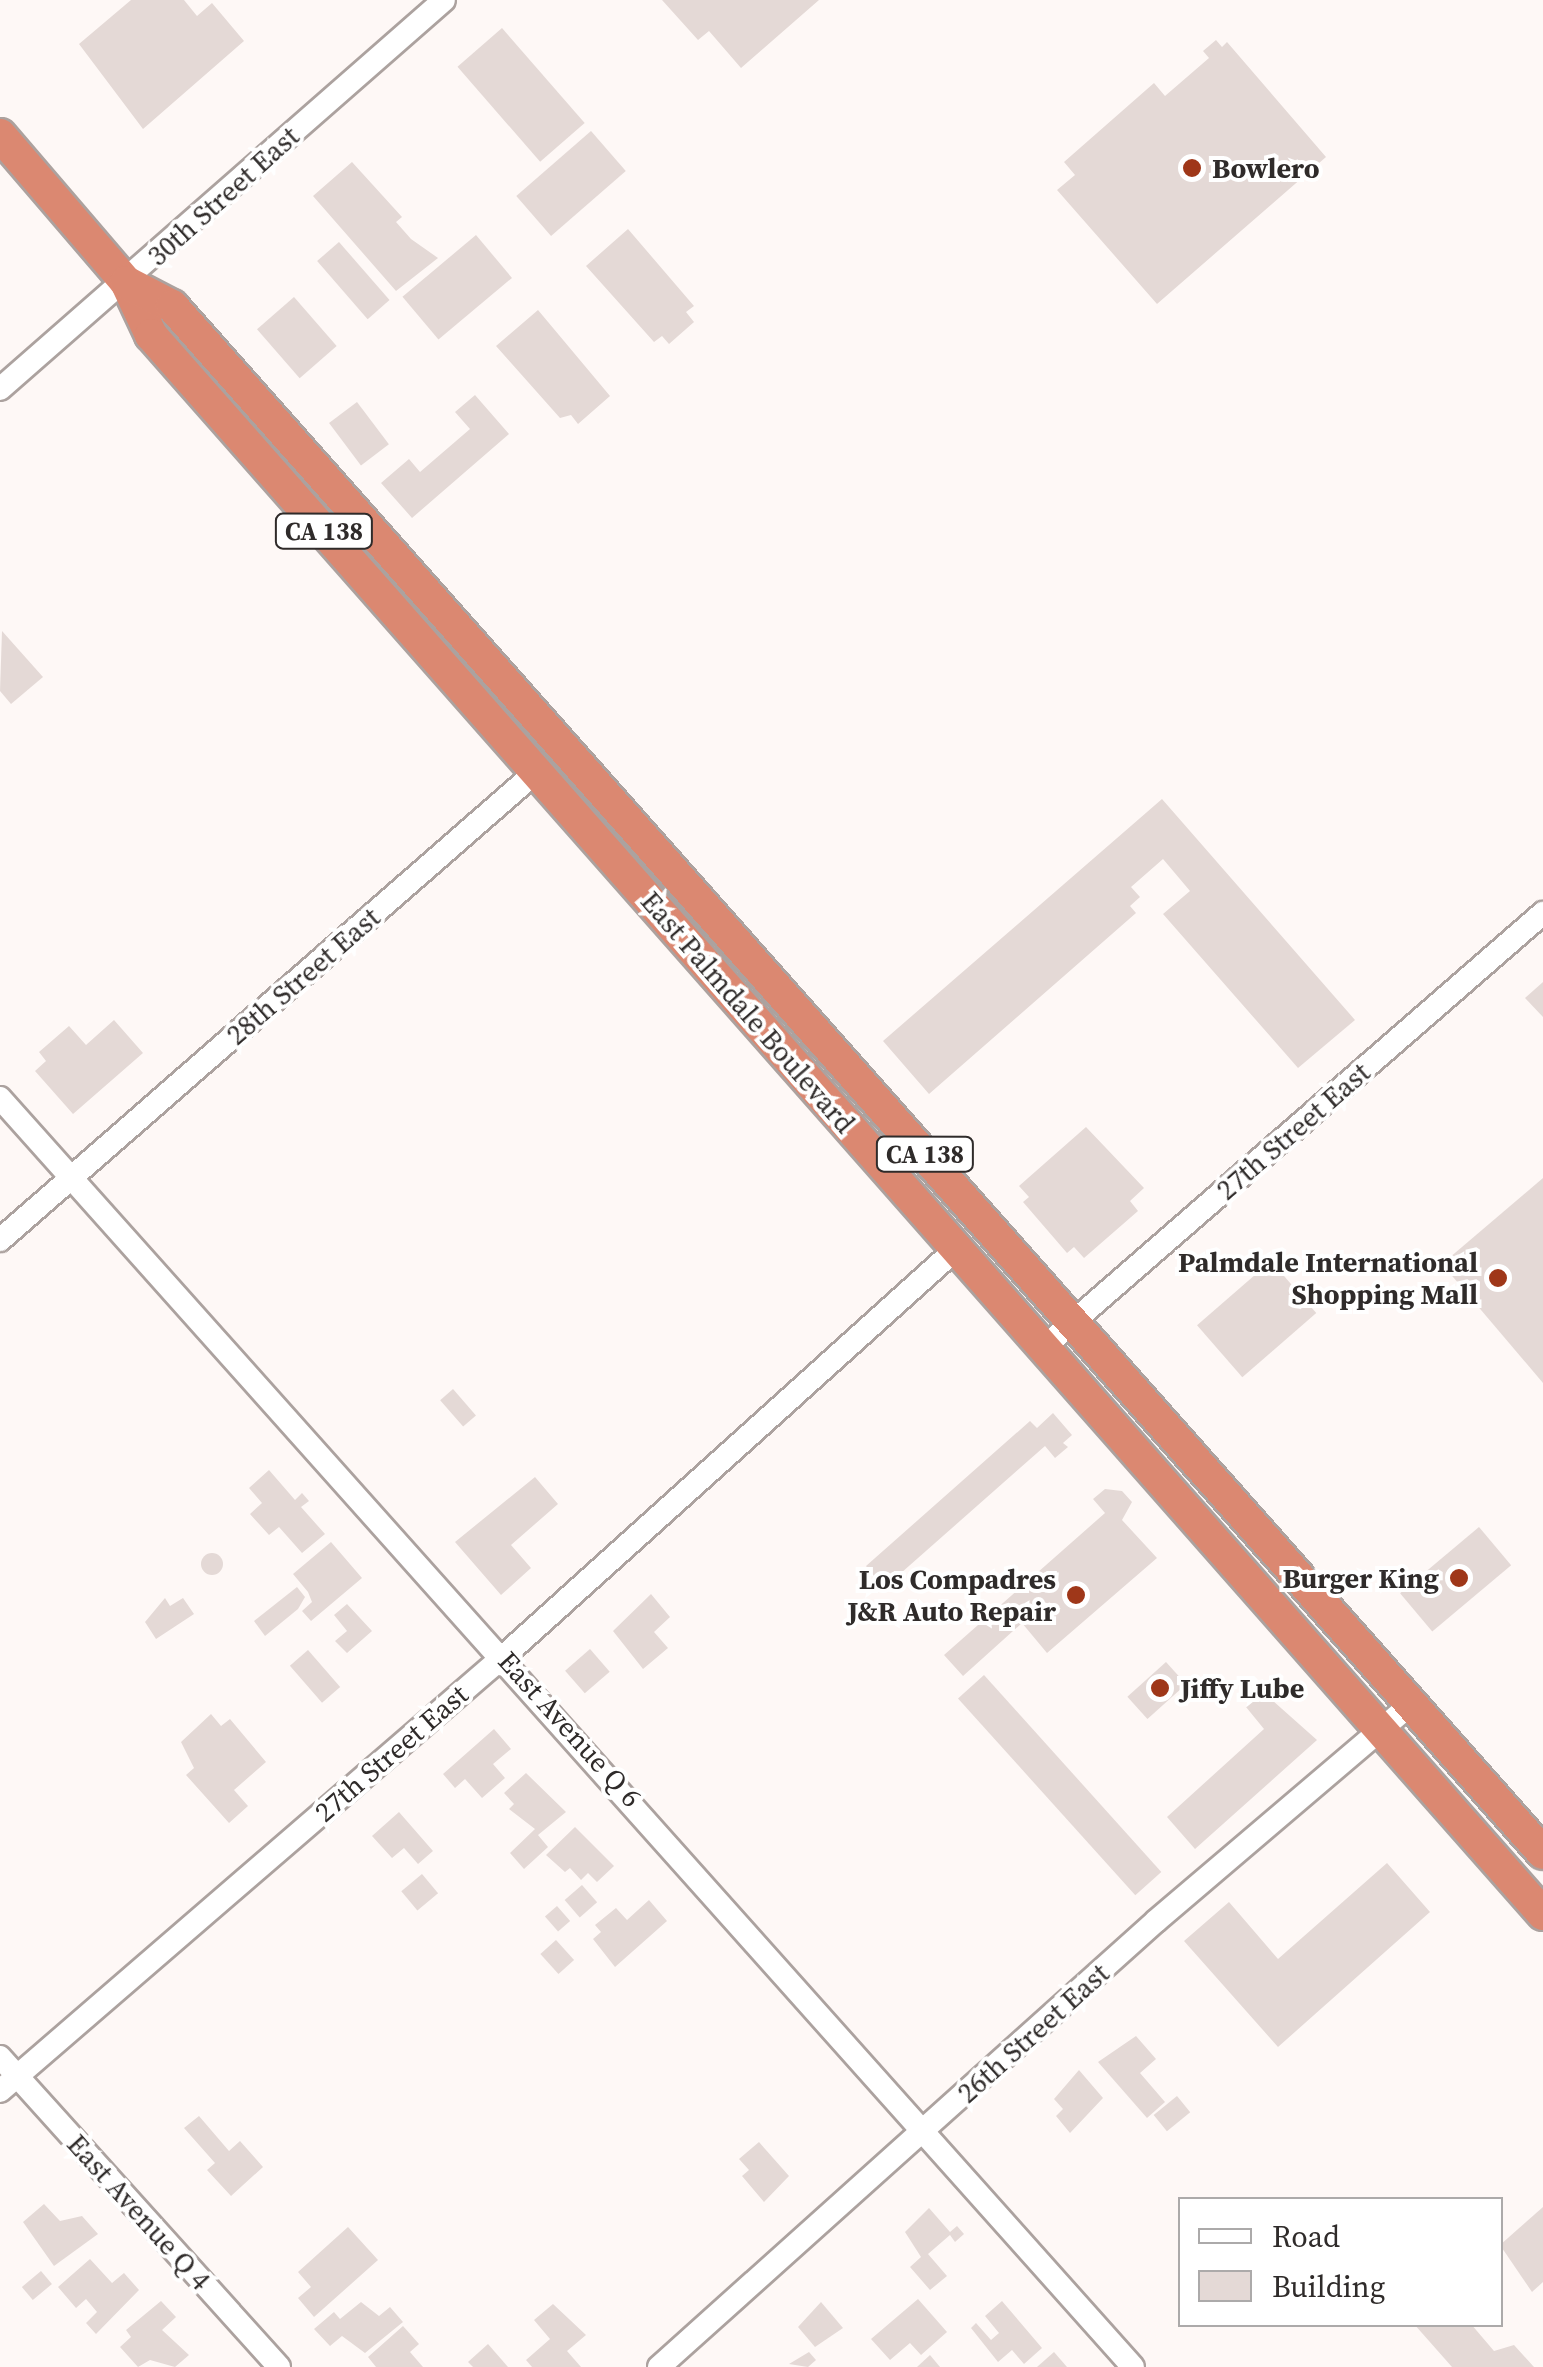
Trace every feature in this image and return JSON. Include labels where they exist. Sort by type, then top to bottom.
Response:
[{"type":"highway","name":"East Palmdale Boulevard","points":[[0,136],[126,282],[151,336],[1543,1914]]},
{"type":"highway","name":"East Palmdale Boulevard","points":[[126,282],[172,306],[1543,1853]]},
{"type":"street","name":"30th Street East","points":[[0,390],[444,0]]},
{"type":"street","name":"28th Street East","points":[[0,1240],[536,772]]},
{"type":"street","name":"27th Street East","points":[[1043,1348],[1543,913]]},
{"type":"street","name":"East Avenue Q 6","points":[[0,1098],[70,1180],[504,1656],[1132,2367]]},
{"type":"street","name":"27th Street East","points":[[8,2083],[504,1656],[956,1249]]},
{"type":"street","name":"26th Street East","points":[[659,2367],[1194,1888],[1411,1704]]},
{"type":"street","name":"East Avenue Q 4","points":[[0,2056],[8,2083],[279,2367]]},
{"type":"building","points":[[131,0],[184,0],[197,16],[212,3],[244,41],[143,129],[79,44]]},
{"type":"building","points":[[662,0],[819,0],[741,68],[709,31],[698,40]]},
{"type":"building","points":[[502,28],[585,123],[540,162],[457,67]]},
{"type":"building","name":"Bowlero","points":[[1216,40],[1222,47],[1227,42],[1326,157],[1157,304],[1057,190],[1075,175],[1064,162],[1154,83],[1165,96],[1209,58],[1203,51]]},
{"type":"building","points":[[591,131],[626,171],[551,236],[516,196]]},
{"type":"building","points":[[352,162],[402,217],[396,222],[411,239],[438,258],[396,291],[313,196]]},
{"type":"building","points":[[628,229],[694,306],[686,312],[694,322],[669,344],[662,336],[654,342],[586,266]]},
{"type":"building","points":[[476,235],[512,278],[438,340],[402,297]]},
{"type":"building","points":[[339,242],[390,300],[368,319],[317,261]]},
{"type":"building","points":[[294,297],[337,346],[300,378],[257,329]]},
{"type":"building","points":[[538,310],[610,396],[578,424],[571,415],[560,418],[496,346]]},
{"type":"building","points":[[475,395],[509,434],[412,518],[381,483],[409,459],[420,472],[470,429],[455,412]]},
{"type":"building","points":[[357,402],[389,444],[361,465],[329,423]]},
{"type":"building","points":[[2,631],[43,677],[11,704],[0,691]]},
{"type":"building","points":[[1162,799],[1355,1020],[1298,1068],[1163,914],[1190,891],[1163,859],[1131,887],[1140,897],[1130,906],[1136,913],[929,1094],[883,1041]]},
{"type":"building","points":[[1543,982],[1543,1017],[1525,998]]},
{"type":"building","points":[[114,1020],[143,1053],[73,1114],[35,1071],[46,1061],[39,1052],[69,1026],[86,1045]]},
{"type":"building","points":[[1086,1127],[1144,1188],[1130,1201],[1138,1211],[1084,1258],[1074,1247],[1067,1253],[1023,1202],[1029,1197],[1019,1186]]},
{"type":"building","name":"Palmdale International Shopping Mall","points":[[1543,1178],[1543,1383],[1442,1264]]},
{"type":"building","points":[[1271,1261],[1316,1313],[1242,1377],[1197,1325]]},
{"type":"building","points":[[453,1389],[476,1415],[463,1427],[440,1400]]},
{"type":"building","points":[[1053,1413],[1072,1435],[1063,1443],[1068,1447],[1055,1458],[1045,1446],[884,1588],[866,1566],[1030,1421],[1037,1428]]},
{"type":"building","points":[[269,1470],[295,1500],[302,1493],[309,1501],[301,1507],[325,1534],[302,1553],[279,1527],[269,1535],[250,1514],[262,1503],[249,1488]]},
{"type":"building","points":[[535,1477],[558,1504],[511,1545],[531,1568],[501,1595],[455,1542]]},
{"type":"building","points":[[1105,1489],[1122,1491],[1132,1502],[1122,1520],[1157,1558],[1047,1653],[1022,1623],[963,1676],[944,1655],[1105,1513],[1093,1499]]},
{"type":"building","name":"Burger King","points":[[1479,1527],[1511,1565],[1432,1632],[1400,1593]]},
{"type":"building","points":[[331,1542],[362,1578],[311,1621],[302,1611],[312,1602],[293,1574]]},
{"type":"building","points":[[212,1553],[223,1564],[212,1575],[201,1564]]},
{"type":"building","points":[[297,1587],[305,1597],[298,1609],[265,1636],[254,1621]]},
{"type":"building","points":[[651,1594],[670,1617],[654,1632],[668,1648],[643,1669],[613,1631]]},
{"type":"building","points":[[165,1598],[170,1606],[183,1598],[194,1614],[156,1639],[145,1622]]},
{"type":"building","points":[[347,1604],[372,1631],[347,1653],[335,1641],[347,1631],[334,1615]]},
{"type":"building","points":[[590,1649],[610,1672],[585,1693],[565,1671]]},
{"type":"building","points":[[308,1650],[340,1687],[322,1703],[290,1666]]},
{"type":"building","name":"Jiffy Lube","points":[[1166,1662],[1186,1684],[1147,1719],[1127,1697]]},
{"type":"building","points":[[984,1675],[1161,1872],[1135,1895],[958,1698]]},
{"type":"building","points":[[1263,1692],[1317,1740],[1195,1849],[1167,1817],[1264,1729],[1246,1707]]},
{"type":"building","points":[[211,1714],[221,1726],[230,1719],[266,1762],[234,1790],[248,1806],[229,1823],[186,1775],[194,1768],[181,1742]]},
{"type":"building","points":[[494,1729],[511,1749],[493,1764],[505,1778],[482,1798],[465,1779],[455,1788],[443,1774]]},
{"type":"building","points":[[526,1773],[566,1812],[538,1835],[548,1847],[524,1869],[510,1853],[535,1829],[509,1809],[514,1804],[504,1793]]},
{"type":"building","points":[[399,1812],[433,1851],[418,1864],[404,1848],[392,1858],[372,1836]]},
{"type":"building","points":[[575,1827],[614,1866],[597,1882],[588,1873],[581,1880],[570,1868],[565,1872],[546,1855]]},
{"type":"building","points":[[1387,1863],[1430,1912],[1278,2047],[1184,1941],[1229,1902],[1278,1959]]},
{"type":"building","points":[[422,1874],[438,1893],[417,1911],[401,1891]]},
{"type":"building","points":[[582,1885],[597,1902],[580,1917],[565,1900]]},
{"type":"building","points":[[649,1900],[667,1921],[615,1967],[593,1939],[601,1932],[595,1925],[616,1908],[627,1920]]},
{"type":"building","points":[[557,1906],[570,1921],[558,1932],[545,1916]]},
{"type":"building","points":[[556,1940],[574,1960],[558,1974],[540,1954]]},
{"type":"building","points":[[1136,2036],[1156,2059],[1140,2073],[1165,2102],[1147,2118],[1098,2062]]},
{"type":"building","points":[[1079,2070],[1103,2098],[1070,2133],[1056,2116],[1063,2109],[1054,2099]]},
{"type":"building","points":[[1177,2096],[1190,2112],[1167,2131],[1154,2115]]},
{"type":"building","points":[[199,2116],[229,2151],[240,2141],[263,2167],[231,2196],[207,2170],[215,2163],[184,2128]]},
{"type":"building","points":[[759,2142],[789,2176],[764,2202],[742,2176],[749,2170],[739,2159]]},
{"type":"building","points":[[44,2204],[60,2221],[82,2216],[98,2234],[54,2266],[23,2222]]},
{"type":"building","points":[[1543,2207],[1543,2282],[1532,2292],[1503,2249],[1503,2242]]},
{"type":"building","points":[[929,2208],[950,2232],[957,2226],[964,2234],[955,2242],[950,2235],[928,2254],[947,2276],[930,2290],[910,2267],[921,2257],[905,2232]]},
{"type":"building","points":[[348,2227],[378,2260],[314,2317],[298,2298],[311,2287],[298,2272]]},
{"type":"building","points":[[90,2259],[112,2283],[124,2273],[139,2290],[96,2334],[86,2323],[97,2312],[86,2299],[76,2308],[58,2287]]},
{"type":"building","points":[[41,2271],[52,2284],[33,2300],[22,2287]]},
{"type":"building","points":[[918,2299],[947,2332],[921,2355],[910,2343],[890,2360],[871,2339]]},
{"type":"building","points":[[161,2301],[176,2317],[162,2330],[189,2355],[175,2367],[150,2360],[138,2367],[120,2347],[131,2337],[126,2330]]},
{"type":"building","points":[[1002,2301],[1042,2348],[1024,2364],[1012,2350],[998,2362],[971,2328],[976,2323],[991,2340],[999,2333],[985,2316]]},
{"type":"building","points":[[361,2302],[379,2316],[390,2307],[403,2322],[365,2353],[342,2336],[330,2346],[314,2329],[334,2312],[340,2319]]},
{"type":"building","points":[[821,2302],[843,2328],[815,2347],[798,2327]]},
{"type":"building","points":[[553,2304],[586,2335],[567,2351],[581,2367],[532,2367],[526,2360],[550,2339],[534,2320]]},
{"type":"building","points":[[403,2326],[419,2344],[410,2352],[423,2367],[376,2367],[368,2357]]},
{"type":"building","points":[[1417,2327],[1474,2327],[1494,2351],[1514,2345],[1534,2367],[1452,2367]]},
{"type":"building","points":[[488,2344],[508,2367],[473,2367],[468,2362]]},
{"type":"building","points":[[809,2352],[816,2360],[808,2367],[789,2364]]},
{"type":"building","points":[[1054,2352],[1067,2367],[1037,2367]]},
{"type":"building","points":[[930,2355],[940,2367],[917,2367]]},
{"type":"place","name":"Bowlero","points":[[1192,168]]},
{"type":"place","name":"Palmdale International Shopping Mall","points":[[1498,1278]]},
{"type":"place","name":"Burger King","points":[[1459,1578]]},
{"type":"place","name":"Los Compadres J&R Auto Repair","points":[[1076,1595]]},
{"type":"place","name":"Jiffy Lube","points":[[1160,1688]]}]
